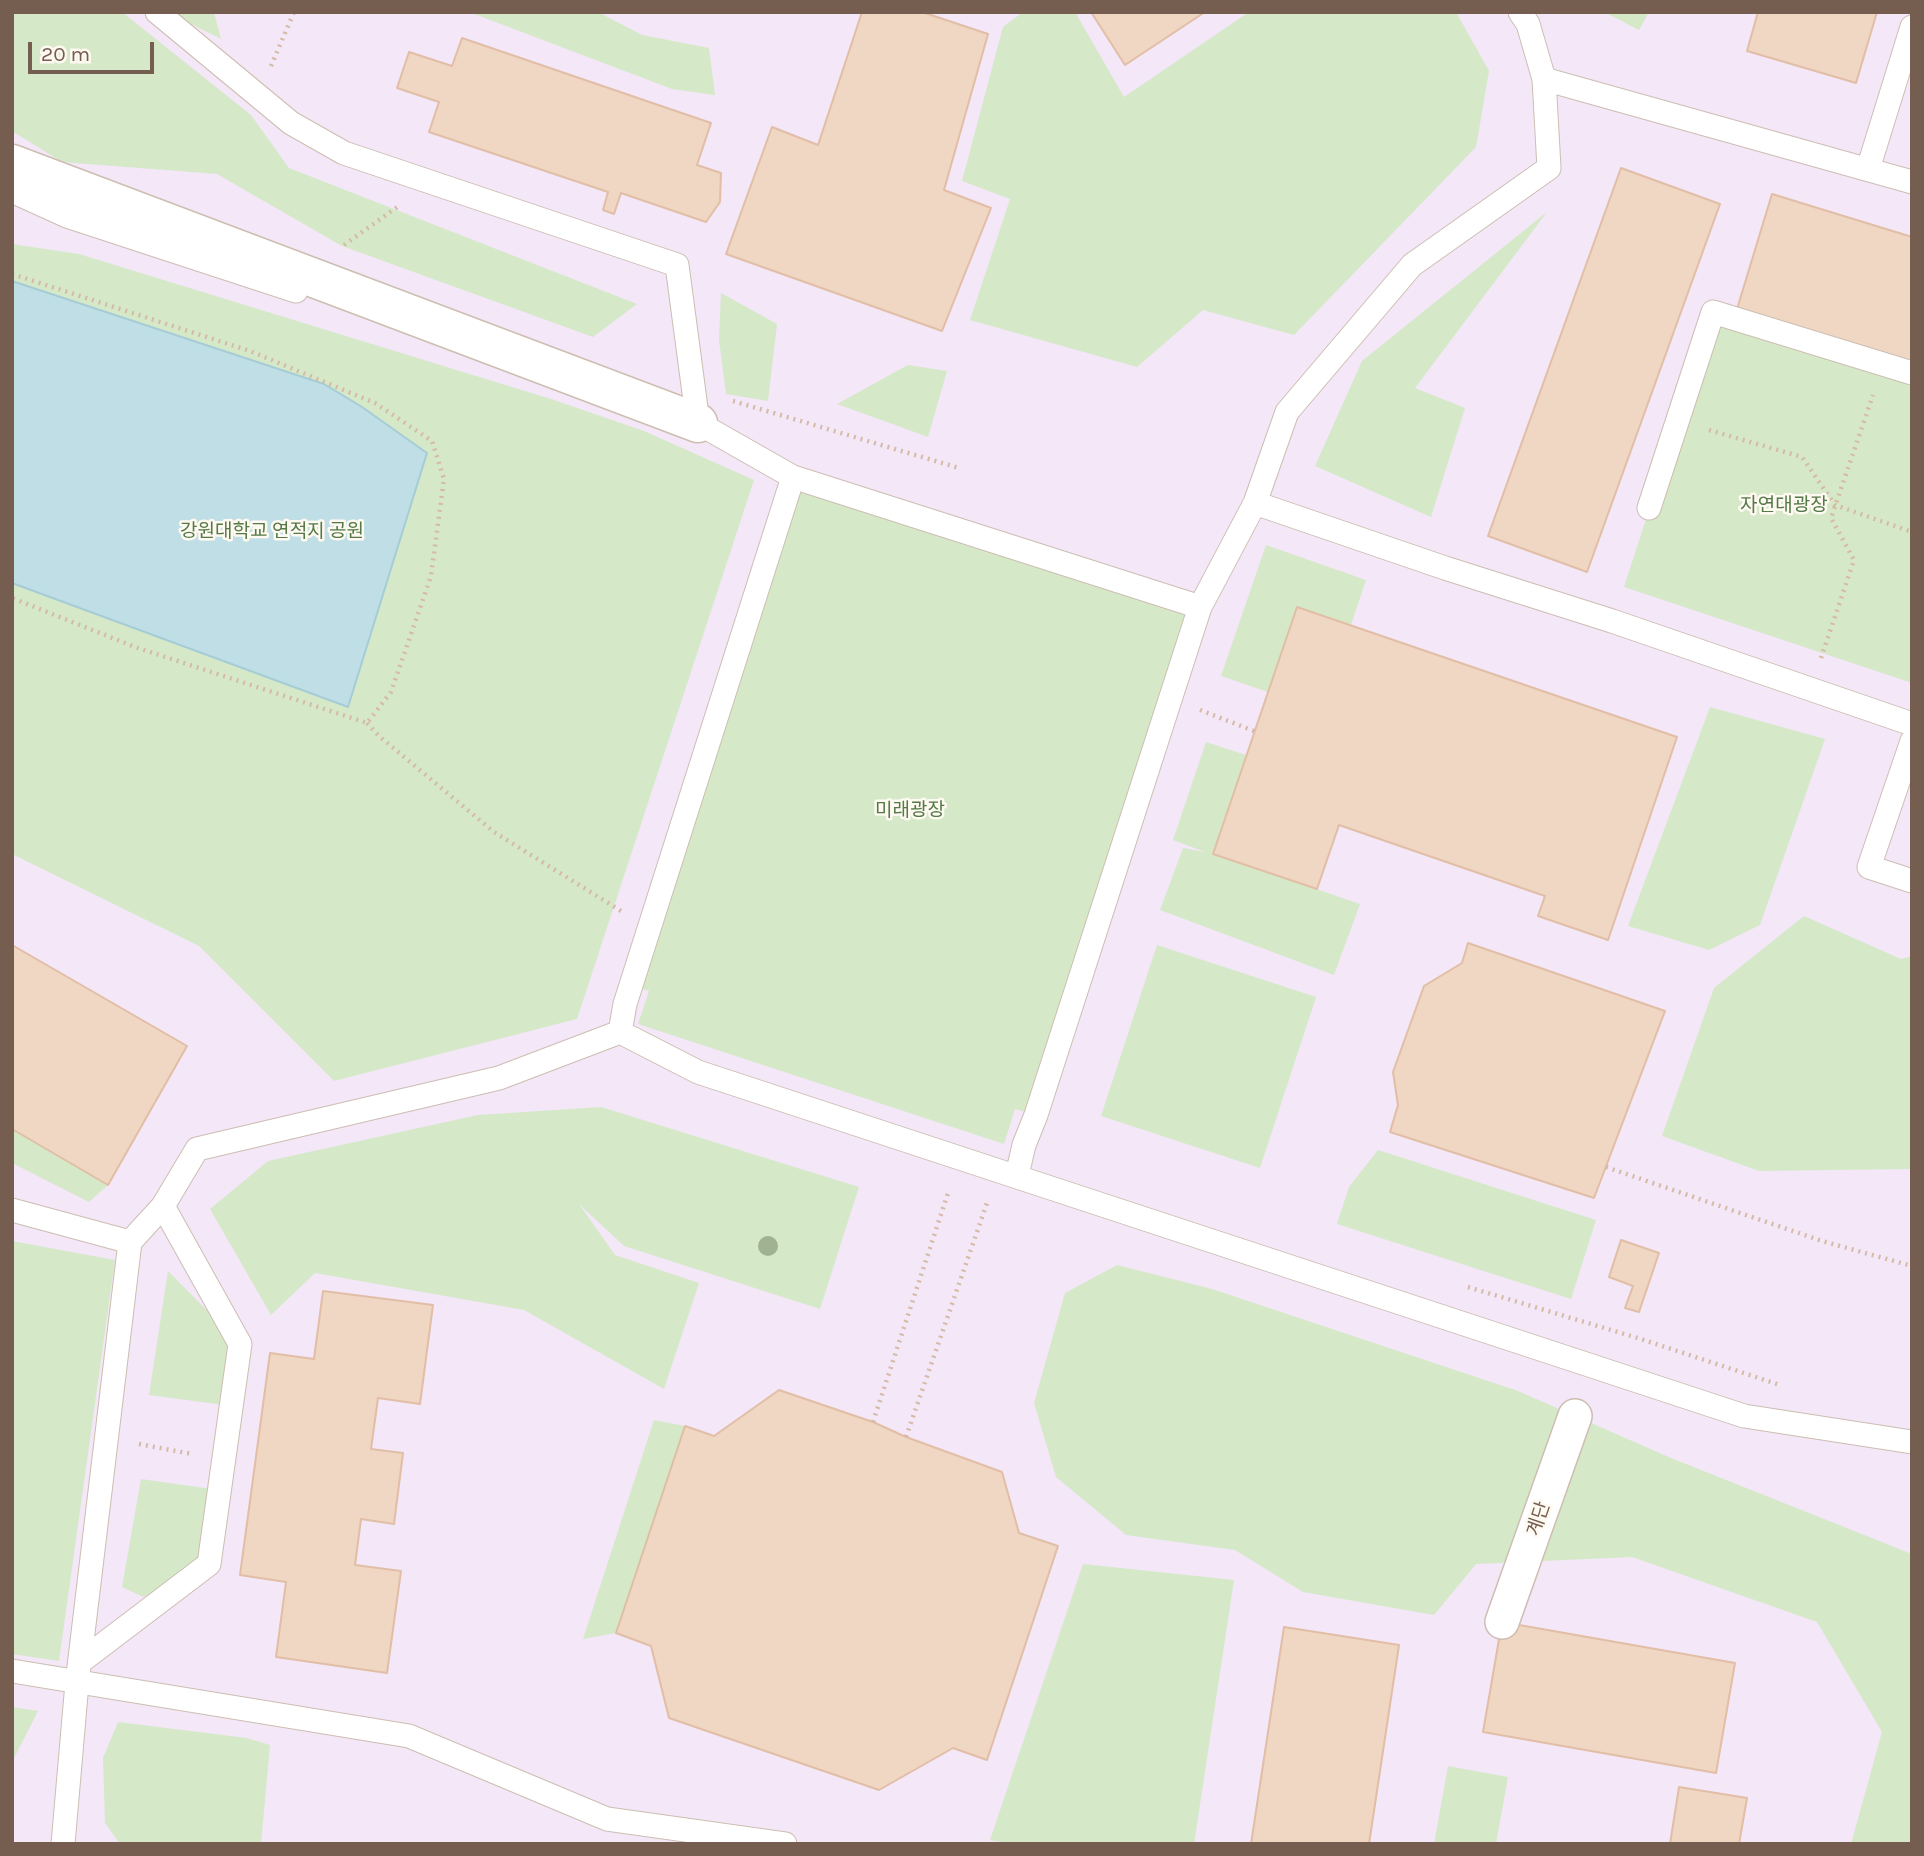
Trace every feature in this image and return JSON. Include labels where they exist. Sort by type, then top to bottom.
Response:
[{"type":"street","points":[[12,164],[698,423]]},
{"type":"street","name":"계단","points":[[1503,1622],[1575,1416]]},
{"type":"lane","points":[[157,12],[291,122],[344,153],[677,265],[698,423]]},
{"type":"lane","points":[[1008,1172],[1024,1145],[1036,1115],[1200,607],[1255,503],[1287,412],[1412,265],[1549,168],[1544,79],[1528,24],[1520,12]]},
{"type":"lane","points":[[1868,169],[1912,27]]},
{"type":"lane","points":[[1544,79],[1912,182]]},
{"type":"lane","points":[[12,191],[67,216],[698,423],[793,477],[1200,607]]},
{"type":"lane","points":[[12,207],[67,216]]},
{"type":"lane","points":[[1649,508],[1713,312],[1912,373]]},
{"type":"lane","points":[[620,1032],[625,1004],[793,477]]},
{"type":"lane","points":[[1255,503],[1912,724]]},
{"type":"lane","points":[[1912,741],[1869,867],[1912,881]]},
{"type":"lane","points":[[63,1844],[78,1672],[130,1242],[163,1206],[197,1149],[499,1078],[620,1032],[698,1072],[1744,1416],[1912,1442]]},
{"type":"lane","points":[[78,1672],[209,1564],[240,1344],[163,1206]]},
{"type":"lane","points":[[12,1210],[130,1242]]},
{"type":"lane","points":[[12,1671],[78,1672],[409,1736],[607,1819],[785,1844]]},
{"type":"path","points":[[258,95],[294,12]]},
{"type":"path","points":[[315,297],[342,246],[396,209],[425,180]]},
{"type":"path","points":[[12,274],[259,355],[375,403],[432,441],[444,479],[431,576],[391,692],[367,723]]},
{"type":"path","points":[[1810,690],[1854,560],[1831,518],[1883,364]]},
{"type":"path","points":[[1677,421],[1802,457],[1835,505],[1912,532]]},
{"type":"path","points":[[12,598],[135,646],[367,723],[494,832],[649,928]]},
{"type":"path","points":[[1170,697],[1254,731]]},
{"type":"path","points":[[873,1422],[960,1156]]},
{"type":"path","points":[[1606,1167],[1822,1241],[1912,1266]]},
{"type":"path","points":[[906,1437],[1008,1172]]},
{"type":"path","points":[[107,1438],[223,1460]]},
{"type":"shaded area","points":[[12,12],[1912,12],[1912,1844],[12,1844]]},
{"type":"green space","points":[[12,12],[122,12],[251,115],[289,168],[637,304],[593,337],[342,246],[217,174],[62,162],[12,131]]},
{"type":"green space","points":[[167,12],[214,12],[221,39]]},
{"type":"green space","points":[[469,12],[598,12],[642,35],[709,48],[715,95],[672,89]]},
{"type":"green space","points":[[1023,12],[1075,12],[1124,97],[1249,12],[1456,12],[1489,71],[1476,147],[1294,335],[1203,310],[1137,367],[970,320],[1010,199],[962,181],[1003,27]]},
{"type":"green space","points":[[1604,12],[1649,12],[1639,30]]},
{"type":"green space","points":[[1547,212],[1415,388],[1465,408],[1431,517],[1315,466],[1362,361]]},
{"type":"green space","points":[[12,244],[79,254],[551,399],[644,431],[754,480],[577,1019],[334,1081],[199,946],[12,854]]},
{"type":"green space","points":[[721,293],[777,324],[768,401],[726,394],[719,340]]},
{"type":"green space","name":"자연대광장","points":[[1713,312],[1912,373],[1912,683],[1624,587]]},
{"type":"green space","points":[[908,365],[947,371],[928,437],[837,404]]},
{"type":"green space","name":"미래광장","points":[[793,477],[1200,607],[1036,1115],[1015,1109],[1004,1144],[638,1024],[649,991],[631,985]]},
{"type":"green space","points":[[1266,545],[1366,580],[1351,625],[1297,607],[1268,692],[1221,676]]},
{"type":"green space","points":[[1710,707],[1825,739],[1760,925],[1709,950],[1628,926]]},
{"type":"green space","points":[[1206,742],[1246,755],[1214,854],[1360,904],[1334,975],[1160,910],[1183,848],[1205,852],[1173,840]]},
{"type":"green space","points":[[1804,916],[1901,959],[1912,956],[1912,1169],[1759,1171],[1662,1136],[1714,988]]},
{"type":"green space","points":[[1157,945],[1316,997],[1260,1168],[1101,1116]]},
{"type":"green space","points":[[601,1107],[859,1187],[820,1309],[624,1246],[579,1204],[615,1255],[699,1283],[664,1389],[524,1310],[315,1273],[271,1315],[210,1209],[268,1161],[478,1115]]},
{"type":"green space","points":[[12,1129],[108,1185],[89,1202],[12,1163]]},
{"type":"green space","points":[[1378,1150],[1596,1220],[1571,1299],[1337,1224],[1349,1187]]},
{"type":"green space","points":[[12,1241],[115,1260],[59,1661],[12,1654]]},
{"type":"green space","points":[[1117,1265],[1212,1289],[1518,1391],[1671,1458],[1912,1554],[1912,1844],[1851,1844],[1882,1732],[1817,1622],[1632,1557],[1476,1564],[1434,1615],[1303,1592],[1235,1550],[1126,1535],[1056,1477],[1034,1403],[1065,1293]]},
{"type":"green space","points":[[168,1271],[240,1344],[231,1406],[149,1395]]},
{"type":"green space","points":[[654,1420],[685,1426],[616,1633],[583,1639]]},
{"type":"green space","points":[[141,1479],[219,1490],[209,1564],[143,1597],[122,1587]]},
{"type":"green space","points":[[1083,1564],[1234,1580],[1194,1844],[1012,1844],[990,1840]]},
{"type":"green space","points":[[12,1707],[38,1711],[12,1762]]},
{"type":"green space","points":[[118,1722],[247,1738],[270,1745],[261,1844],[120,1844],[105,1823],[103,1758]]},
{"type":"green space","points":[[1448,1766],[1508,1777],[1496,1844],[1434,1844]]},
{"type":"water","name":"강원대학교 연적지 공원","points":[[12,281],[324,384],[427,453],[348,707],[12,583]]},
{"type":"building","points":[[862,12],[922,12],[988,34],[944,190],[991,208],[942,331],[726,254],[772,127],[818,145]]},
{"type":"building","points":[[1091,12],[1205,12],[1125,65]]},
{"type":"building","points":[[1758,12],[1877,12],[1856,83],[1747,51]]},
{"type":"building","points":[[462,38],[711,123],[697,165],[721,173],[720,202],[706,222],[621,193],[614,214],[603,210],[608,192],[429,132],[439,102],[397,88],[409,52],[452,66]]},
{"type":"building","points":[[1621,168],[1720,204],[1587,572],[1488,536]]},
{"type":"building","points":[[1772,194],[1912,237],[1912,363],[1737,309]]},
{"type":"building","points":[[1297,607],[1677,737],[1608,940],[1538,916],[1545,896],[1339,825],[1317,889],[1213,854]]},
{"type":"building","points":[[1468,943],[1665,1011],[1594,1198],[1390,1132],[1398,1105],[1393,1072],[1424,986],[1462,963]]},
{"type":"building","points":[[12,945],[187,1046],[108,1185],[12,1129]]},
{"type":"building","points":[[1621,1240],[1659,1253],[1639,1312],[1625,1308],[1633,1286],[1609,1277]]},
{"type":"building","points":[[323,1291],[433,1305],[420,1404],[378,1398],[371,1449],[403,1453],[394,1524],[361,1519],[355,1565],[401,1571],[387,1673],[276,1657],[286,1582],[240,1575],[270,1353],[314,1359]]},
{"type":"building","points":[[779,1390],[873,1422],[1002,1472],[1019,1533],[1058,1546],[987,1760],[953,1748],[879,1790],[669,1718],[651,1646],[616,1633],[685,1426],[714,1436]]},
{"type":"building","points":[[1502,1622],[1735,1663],[1716,1773],[1483,1732]]},
{"type":"building","points":[[1284,1627],[1399,1645],[1369,1844],[1251,1844]]},
{"type":"building","points":[[1679,1787],[1747,1798],[1739,1844],[1670,1844]]}]
